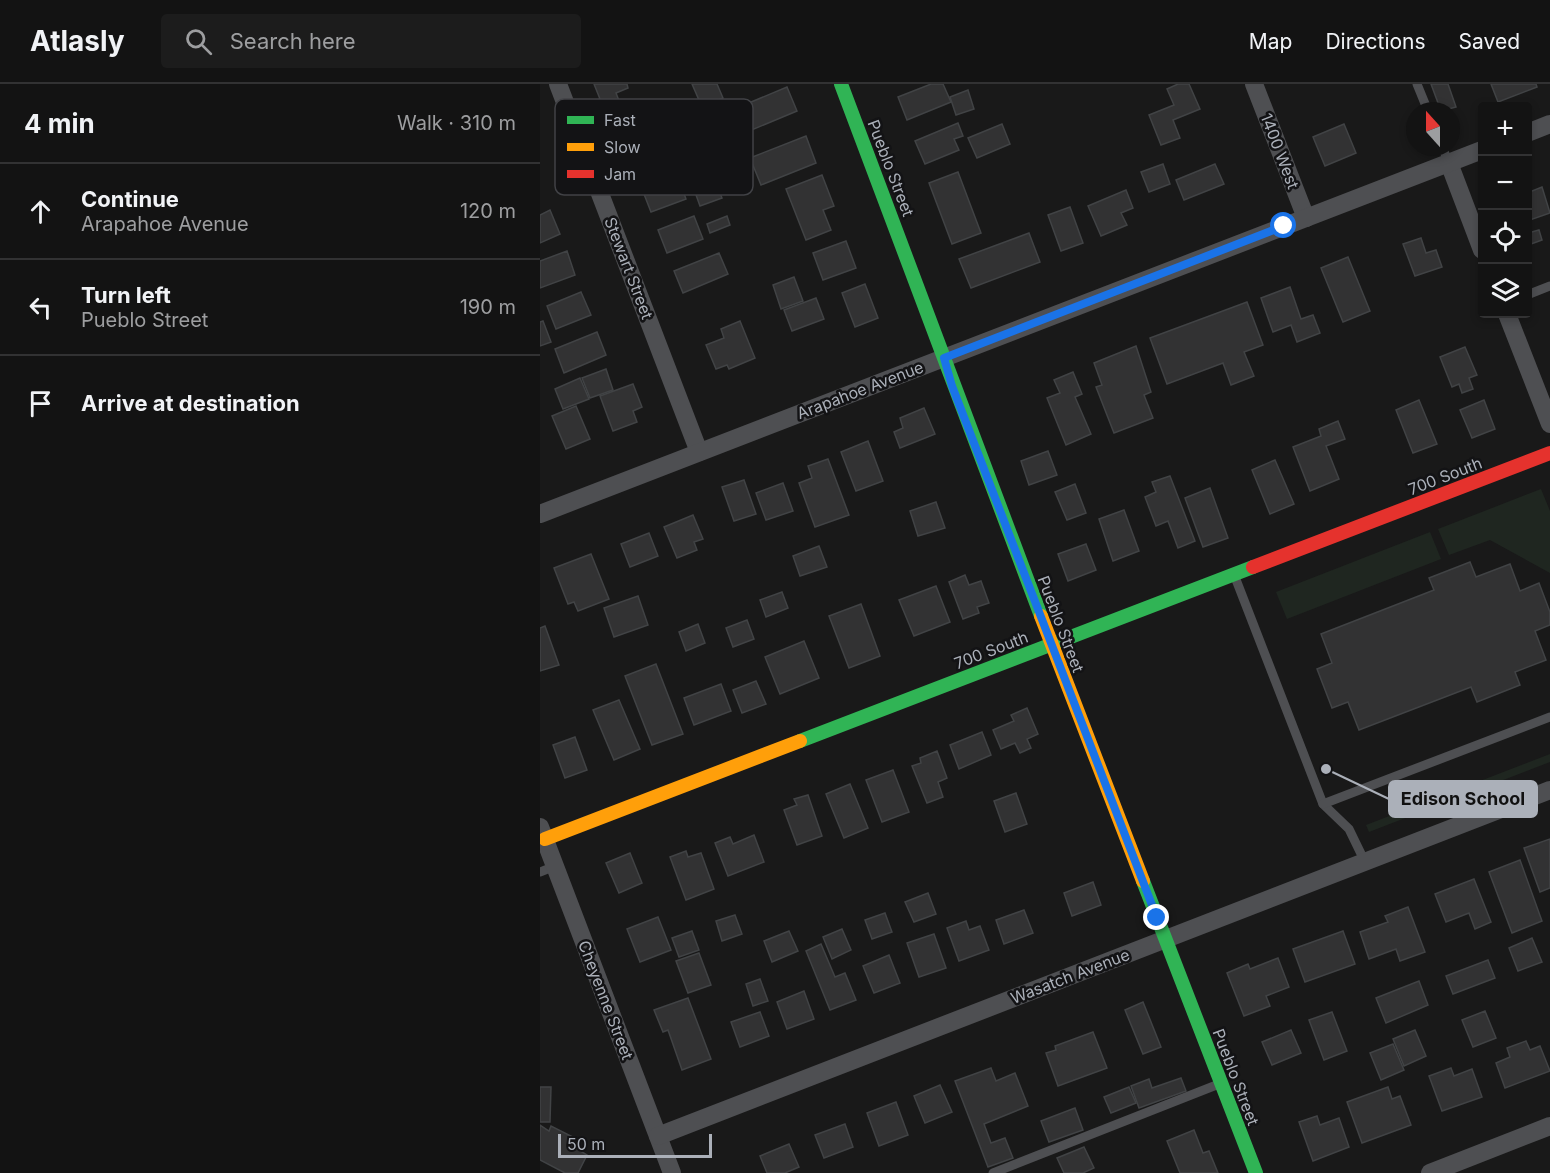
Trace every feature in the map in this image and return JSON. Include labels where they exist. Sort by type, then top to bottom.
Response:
[{"type":"street","name":"Stewart Street","points":[[558,84],[564,99]]},
{"type":"street","name":"Pueblo Street","points":[[841,84],[936,332],[952,386],[1256,1173]]},
{"type":"street","name":"1400 West","points":[[1254,84],[1306,218]]},
{"type":"street","points":[[1532,131],[1550,124]]},
{"type":"street","name":"Arapahoe Avenue","points":[[1460,153],[1478,151]]},
{"type":"street","name":"Arapahoe Avenue","points":[[540,514],[1306,218],[1443,156]]},
{"type":"street","points":[[1445,156],[1478,240]]},
{"type":"street","name":"Stewart Street","points":[[600,195],[699,453]]},
{"type":"street","points":[[1509,318],[1550,424]]},
{"type":"street","name":"700 South","points":[[542,833],[1052,644],[1550,453]]},
{"type":"street","name":"Wasatch Avenue","points":[[658,1136],[1550,790]]},
{"type":"street","name":"Cheyenne Street","points":[[542,833],[548,869],[672,1173]]},
{"type":"street","points":[[1430,1173],[1550,1126]]},
{"type":"lane","points":[[1417,84],[1424,102]]},
{"type":"lane","points":[[1532,293],[1550,286]]},
{"type":"lane","points":[[1234,574],[1323,804],[1349,829],[1365,862]]},
{"type":"lane","points":[[1323,804],[1550,717]]},
{"type":"lane","points":[[993,1173],[1221,1083]]},
{"type":"shaded area","points":[[1541,489],[1550,511],[1550,573],[1490,540],[1449,555],[1438,529]]},
{"type":"shaded area","points":[[1430,532],[1441,559],[1287,619],[1276,592]]},
{"type":"shaded area","points":[[1550,754],[1550,762],[1369,832],[1366,825]]},
{"type":"building","points":[[594,84],[627,84],[628,88],[616,93],[618,99],[600,99]]},
{"type":"building","points":[[692,84],[717,84],[723,98],[721,99],[699,99]]},
{"type":"building","points":[[931,84],[943,84],[951,102],[907,120],[898,97]]},
{"type":"building","points":[[1178,84],[1189,84],[1200,109],[1173,120],[1180,138],[1161,145],[1149,115],[1174,105],[1167,89]]},
{"type":"building","points":[[1431,84],[1448,84],[1454,102],[1438,102]]},
{"type":"building","points":[[1491,84],[1536,84],[1537,87],[1498,102]]},
{"type":"building","points":[[787,87],[797,111],[753,129],[753,101]]},
{"type":"building","points":[[968,90],[974,109],[956,115],[950,97]]},
{"type":"building","points":[[958,123],[963,136],[954,139],[959,150],[925,164],[915,141]]},
{"type":"building","points":[[1002,124],[1010,144],[977,158],[968,138]]},
{"type":"building","points":[[1344,124],[1356,153],[1325,166],[1313,137]]},
{"type":"building","points":[[806,136],[816,163],[761,185],[753,165],[753,157]]},
{"type":"building","points":[[1163,164],[1170,184],[1149,192],[1141,172]]},
{"type":"building","points":[[1215,164],[1224,184],[1184,200],[1176,180]]},
{"type":"building","points":[[958,172],[981,233],[952,244],[929,183]]},
{"type":"building","points":[[822,175],[834,206],[823,210],[831,230],[806,240],[786,189]]},
{"type":"building","points":[[1542,187],[1550,213],[1532,219],[1532,191]]},
{"type":"building","points":[[1126,190],[1133,208],[1121,213],[1127,225],[1101,236],[1088,206]]},
{"type":"building","points":[[644,195],[684,195],[686,199],[651,212]]},
{"type":"building","points":[[696,195],[721,195],[722,198],[700,206]]},
{"type":"building","points":[[1070,207],[1083,243],[1061,251],[1048,215]]},
{"type":"building","points":[[550,210],[560,234],[540,243],[540,215]]},
{"type":"building","points":[[694,216],[703,239],[667,253],[658,230]]},
{"type":"building","points":[[727,216],[730,225],[710,233],[707,224]]},
{"type":"building","points":[[1539,230],[1542,240],[1532,244],[1532,232]]},
{"type":"building","points":[[1029,233],[1040,262],[971,288],[959,259]]},
{"type":"building","points":[[1421,238],[1426,253],[1436,250],[1442,267],[1415,276],[1403,244]]},
{"type":"building","points":[[846,241],[856,268],[823,280],[813,253]]},
{"type":"building","points":[[567,251],[575,275],[540,288],[540,261]]},
{"type":"building","points":[[719,253],[728,274],[683,293],[674,271]]},
{"type":"building","points":[[1348,257],[1370,311],[1343,322],[1321,268]]},
{"type":"building","points":[[794,277],[803,301],[781,309],[773,285]]},
{"type":"building","points":[[865,284],[878,318],[855,327],[842,293]]},
{"type":"building","points":[[1290,287],[1301,319],[1313,315],[1320,333],[1297,342],[1291,325],[1273,332],[1261,298]]},
{"type":"building","points":[[581,292],[591,315],[556,329],[547,306]]},
{"type":"building","points":[[816,298],[824,319],[792,331],[784,310]]},
{"type":"building","points":[[1247,302],[1263,345],[1244,352],[1254,376],[1231,385],[1223,363],[1167,384],[1150,338]]},
{"type":"building","points":[[543,321],[551,342],[540,346],[540,322]]},
{"type":"building","points":[[740,321],[755,358],[729,369],[727,365],[716,369],[706,345],[724,338],[721,329]]},
{"type":"building","points":[[597,332],[606,355],[564,373],[555,349]]},
{"type":"building","points":[[1136,346],[1151,392],[1144,395],[1153,418],[1114,433],[1096,387],[1102,385],[1094,363]]},
{"type":"building","points":[[1465,347],[1477,375],[1469,378],[1473,389],[1462,393],[1459,384],[1452,387],[1440,357]]},
{"type":"building","points":[[606,369],[613,390],[590,398],[582,378]]},
{"type":"building","points":[[1073,372],[1082,394],[1075,397],[1091,434],[1066,445],[1047,398],[1060,393],[1054,380]]},
{"type":"building","points":[[580,378],[589,399],[563,409],[555,389]]},
{"type":"building","points":[[633,384],[642,407],[633,411],[637,422],[613,431],[600,396]]},
{"type":"building","points":[[1419,400],[1437,444],[1413,453],[1396,410]]},
{"type":"building","points":[[1484,400],[1495,429],[1472,438],[1460,410]]},
{"type":"building","points":[[576,406],[590,439],[566,449],[552,416]]},
{"type":"building","points":[[924,408],[935,434],[900,448],[894,432],[903,428],[900,418]]},
{"type":"building","points":[[1338,421],[1345,439],[1326,446],[1339,479],[1310,491],[1293,447],[1321,436],[1319,429]]},
{"type":"building","points":[[868,441],[883,481],[856,491],[841,452]]},
{"type":"building","points":[[1048,451],[1057,475],[1029,485],[1021,461]]},
{"type":"building","points":[[828,459],[849,515],[815,527],[799,483],[812,478],[808,466]]},
{"type":"building","points":[[1275,460],[1294,504],[1270,514],[1252,470]]},
{"type":"building","points":[[1170,476],[1195,541],[1178,548],[1168,521],[1156,526],[1145,497],[1156,492],[1152,482]]},
{"type":"building","points":[[744,480],[756,514],[734,521],[722,487]]},
{"type":"building","points":[[783,483],[793,511],[766,520],[756,493]]},
{"type":"building","points":[[1075,484],[1086,513],[1067,520],[1055,492]]},
{"type":"building","points":[[1210,488],[1228,538],[1203,547],[1185,498]]},
{"type":"building","points":[[936,502],[945,528],[918,536],[910,511]]},
{"type":"building","points":[[1124,510],[1139,551],[1113,561],[1099,519]]},
{"type":"building","points":[[693,515],[703,539],[694,542],[697,550],[677,558],[664,527]]},
{"type":"building","points":[[649,533],[658,556],[630,567],[621,544]]},
{"type":"building","points":[[1086,544],[1096,570],[1068,581],[1058,554]]},
{"type":"building","points":[[819,546],[827,567],[800,576],[793,556]]},
{"type":"building","points":[[591,554],[609,599],[578,611],[574,602],[568,604],[554,568]]},
{"type":"building","points":[[1470,562],[1476,577],[1510,564],[1520,591],[1539,583],[1550,612],[1550,625],[1535,631],[1546,660],[1515,672],[1520,685],[1477,702],[1471,687],[1359,730],[1348,702],[1332,708],[1317,669],[1332,663],[1321,634],[1434,590],[1429,578]]},
{"type":"building","points":[[965,575],[969,585],[981,581],[989,603],[977,607],[979,613],[963,619],[949,582]]},
{"type":"building","points":[[936,586],[950,622],[914,636],[899,600]]},
{"type":"building","points":[[782,592],[788,608],[766,617],[760,600]]},
{"type":"building","points":[[638,596],[648,625],[614,637],[604,608]]},
{"type":"building","points":[[861,604],[880,656],[849,668],[829,616]]},
{"type":"building","points":[[747,620],[754,639],[733,647],[726,628]]},
{"type":"building","points":[[698,624],[705,643],[686,651],[679,632]]},
{"type":"building","points":[[545,626],[559,665],[540,671],[540,628]]},
{"type":"building","points":[[804,641],[819,678],[780,694],[765,657]]},
{"type":"building","points":[[656,664],[683,734],[652,745],[625,676]]},
{"type":"building","points":[[756,681],[766,704],[742,713],[733,690]]},
{"type":"building","points":[[721,684],[731,711],[694,725],[684,698]]},
{"type":"building","points":[[619,700],[640,749],[614,760],[593,710]]},
{"type":"building","points":[[1027,708],[1038,734],[1027,739],[1031,748],[1020,753],[1015,743],[1001,749],[993,730],[1014,721],[1011,715]]},
{"type":"building","points":[[982,732],[991,755],[959,769],[950,745]]},
{"type":"building","points":[[575,737],[587,770],[565,778],[553,745]]},
{"type":"building","points":[[937,751],[947,778],[938,782],[943,797],[927,803],[912,766],[921,763],[920,758]]},
{"type":"building","points":[[893,770],[909,812],[882,822],[866,780]]},
{"type":"building","points":[[850,784],[868,828],[844,838],[826,794]]},
{"type":"building","points":[[1016,793],[1027,824],[1005,832],[994,801]]},
{"type":"building","points":[[808,795],[822,836],[797,845],[784,810],[797,805],[794,799]]},
{"type":"building","points":[[754,835],[764,862],[728,876],[715,843],[730,837],[733,844]]},
{"type":"building","points":[[1550,839],[1550,888],[1540,892],[1524,848]]},
{"type":"building","points":[[686,851],[688,857],[701,853],[714,889],[686,900],[670,857]]},
{"type":"building","points":[[630,853],[642,883],[619,893],[606,863]]},
{"type":"building","points":[[1520,860],[1542,921],[1512,933],[1489,872]]},
{"type":"building","points":[[1474,879],[1491,922],[1475,929],[1469,913],[1446,922],[1435,894]]},
{"type":"building","points":[[1093,882],[1101,905],[1072,916],[1064,893]]},
{"type":"building","points":[[928,893],[936,914],[914,922],[905,902]]},
{"type":"building","points":[[1408,907],[1425,952],[1400,961],[1396,949],[1369,959],[1360,932],[1388,922],[1385,916]]},
{"type":"building","points":[[1024,910],[1033,933],[1004,944],[996,920]]},
{"type":"building","points":[[885,913],[892,932],[872,939],[865,920]]},
{"type":"building","points":[[735,915],[742,934],[722,941],[716,921]]},
{"type":"building","points":[[658,917],[671,950],[640,962],[627,929]]},
{"type":"building","points":[[966,921],[969,930],[980,926],[989,950],[959,961],[947,928]]},
{"type":"building","points":[[842,929],[851,950],[832,959],[823,937]]},
{"type":"building","points":[[692,931],[699,950],[679,957],[672,938]]},
{"type":"building","points":[[789,931],[798,951],[772,962],[764,941]]},
{"type":"building","points":[[1343,931],[1355,964],[1305,982],[1293,949]]},
{"type":"building","points":[[934,934],[946,968],[919,977],[907,943]]},
{"type":"building","points":[[1532,938],[1542,962],[1518,971],[1509,948]]},
{"type":"building","points":[[821,944],[835,977],[845,973],[856,1000],[830,1010],[806,951]]},
{"type":"building","points":[[699,953],[711,985],[688,993],[676,961]]},
{"type":"building","points":[[889,955],[900,983],[874,993],[863,966]]},
{"type":"building","points":[[1278,958],[1289,987],[1266,996],[1270,1006],[1244,1016],[1227,973],[1248,964],[1250,969]]},
{"type":"building","points":[[1488,960],[1495,978],[1453,994],[1446,976]]},
{"type":"building","points":[[760,979],[768,1001],[753,1006],[746,984]]},
{"type":"building","points":[[1419,981],[1428,1005],[1386,1023],[1376,998]]},
{"type":"building","points":[[804,991],[814,1019],[787,1029],[777,1002]]},
{"type":"building","points":[[688,998],[711,1059],[682,1070],[668,1030],[663,1032],[654,1010]]},
{"type":"building","points":[[1143,1002],[1161,1047],[1143,1054],[1125,1010]]},
{"type":"building","points":[[1485,1011],[1496,1038],[1473,1047],[1462,1020]]},
{"type":"building","points":[[760,1012],[769,1036],[740,1047],[731,1022]]},
{"type":"building","points":[[1332,1012],[1347,1051],[1324,1060],[1309,1020]]},
{"type":"building","points":[[1291,1030],[1301,1053],[1272,1065],[1262,1042]]},
{"type":"building","points":[[1415,1030],[1426,1056],[1404,1066],[1393,1039]]},
{"type":"building","points":[[1093,1032],[1107,1068],[1058,1086],[1046,1053],[1056,1050],[1055,1046]]},
{"type":"building","points":[[1526,1041],[1530,1050],[1540,1046],[1550,1071],[1505,1088],[1496,1063],[1510,1057],[1507,1048]]},
{"type":"building","points":[[1393,1044],[1404,1070],[1381,1080],[1370,1053]]},
{"type":"building","points":[[991,1068],[996,1081],[1015,1073],[1028,1106],[984,1124],[991,1143],[1005,1138],[1013,1158],[988,1167],[955,1081]]},
{"type":"building","points":[[1451,1068],[1454,1076],[1472,1069],[1482,1097],[1442,1111],[1429,1076]]},
{"type":"building","points":[[1181,1078],[1186,1091],[1139,1108],[1131,1086],[1149,1079],[1152,1088]]},
{"type":"building","points":[[940,1085],[952,1112],[925,1123],[914,1096]]},
{"type":"building","points":[[540,1087],[551,1087],[550,1122],[540,1122]]},
{"type":"building","points":[[1129,1087],[1136,1103],[1111,1113],[1104,1097]]},
{"type":"building","points":[[1388,1087],[1392,1099],[1400,1096],[1411,1125],[1362,1143],[1347,1102]]},
{"type":"building","points":[[896,1102],[908,1135],[879,1146],[867,1113]]},
{"type":"building","points":[[1075,1108],[1083,1130],[1049,1142],[1041,1121]]},
{"type":"building","points":[[1317,1116],[1320,1125],[1339,1118],[1349,1147],[1313,1161],[1299,1122]]},
{"type":"building","points":[[845,1124],[853,1147],[824,1158],[815,1135]]},
{"type":"building","points":[[540,1125],[549,1131],[551,1126],[577,1139],[574,1147],[587,1155],[578,1173],[565,1173],[540,1160]]},
{"type":"building","points":[[1194,1130],[1203,1153],[1209,1151],[1218,1173],[1180,1173],[1167,1141]]},
{"type":"building","points":[[789,1144],[799,1167],[785,1173],[767,1173],[760,1156]]},
{"type":"building","points":[[1084,1147],[1094,1168],[1083,1173],[1064,1173],[1057,1158]]},
{"type":"traffic: fast","points":[[841,84],[1041,616]]},
{"type":"traffic: fast","points":[[800,741],[1253,567]]},
{"type":"traffic: fast","points":[[1143,881],[1256,1173]]},
{"type":"traffic: slow","points":[[1041,616],[1143,881]]},
{"type":"traffic: slow","points":[[545,839],[800,741]]},
{"type":"traffic: jam","points":[[1253,567],[1550,453]]},
{"type":"place","name":"Edison School","points":[[1326,769]]},
{"type":"route","points":[[1157,918],[952,386],[944,358],[1284,226]]}]
